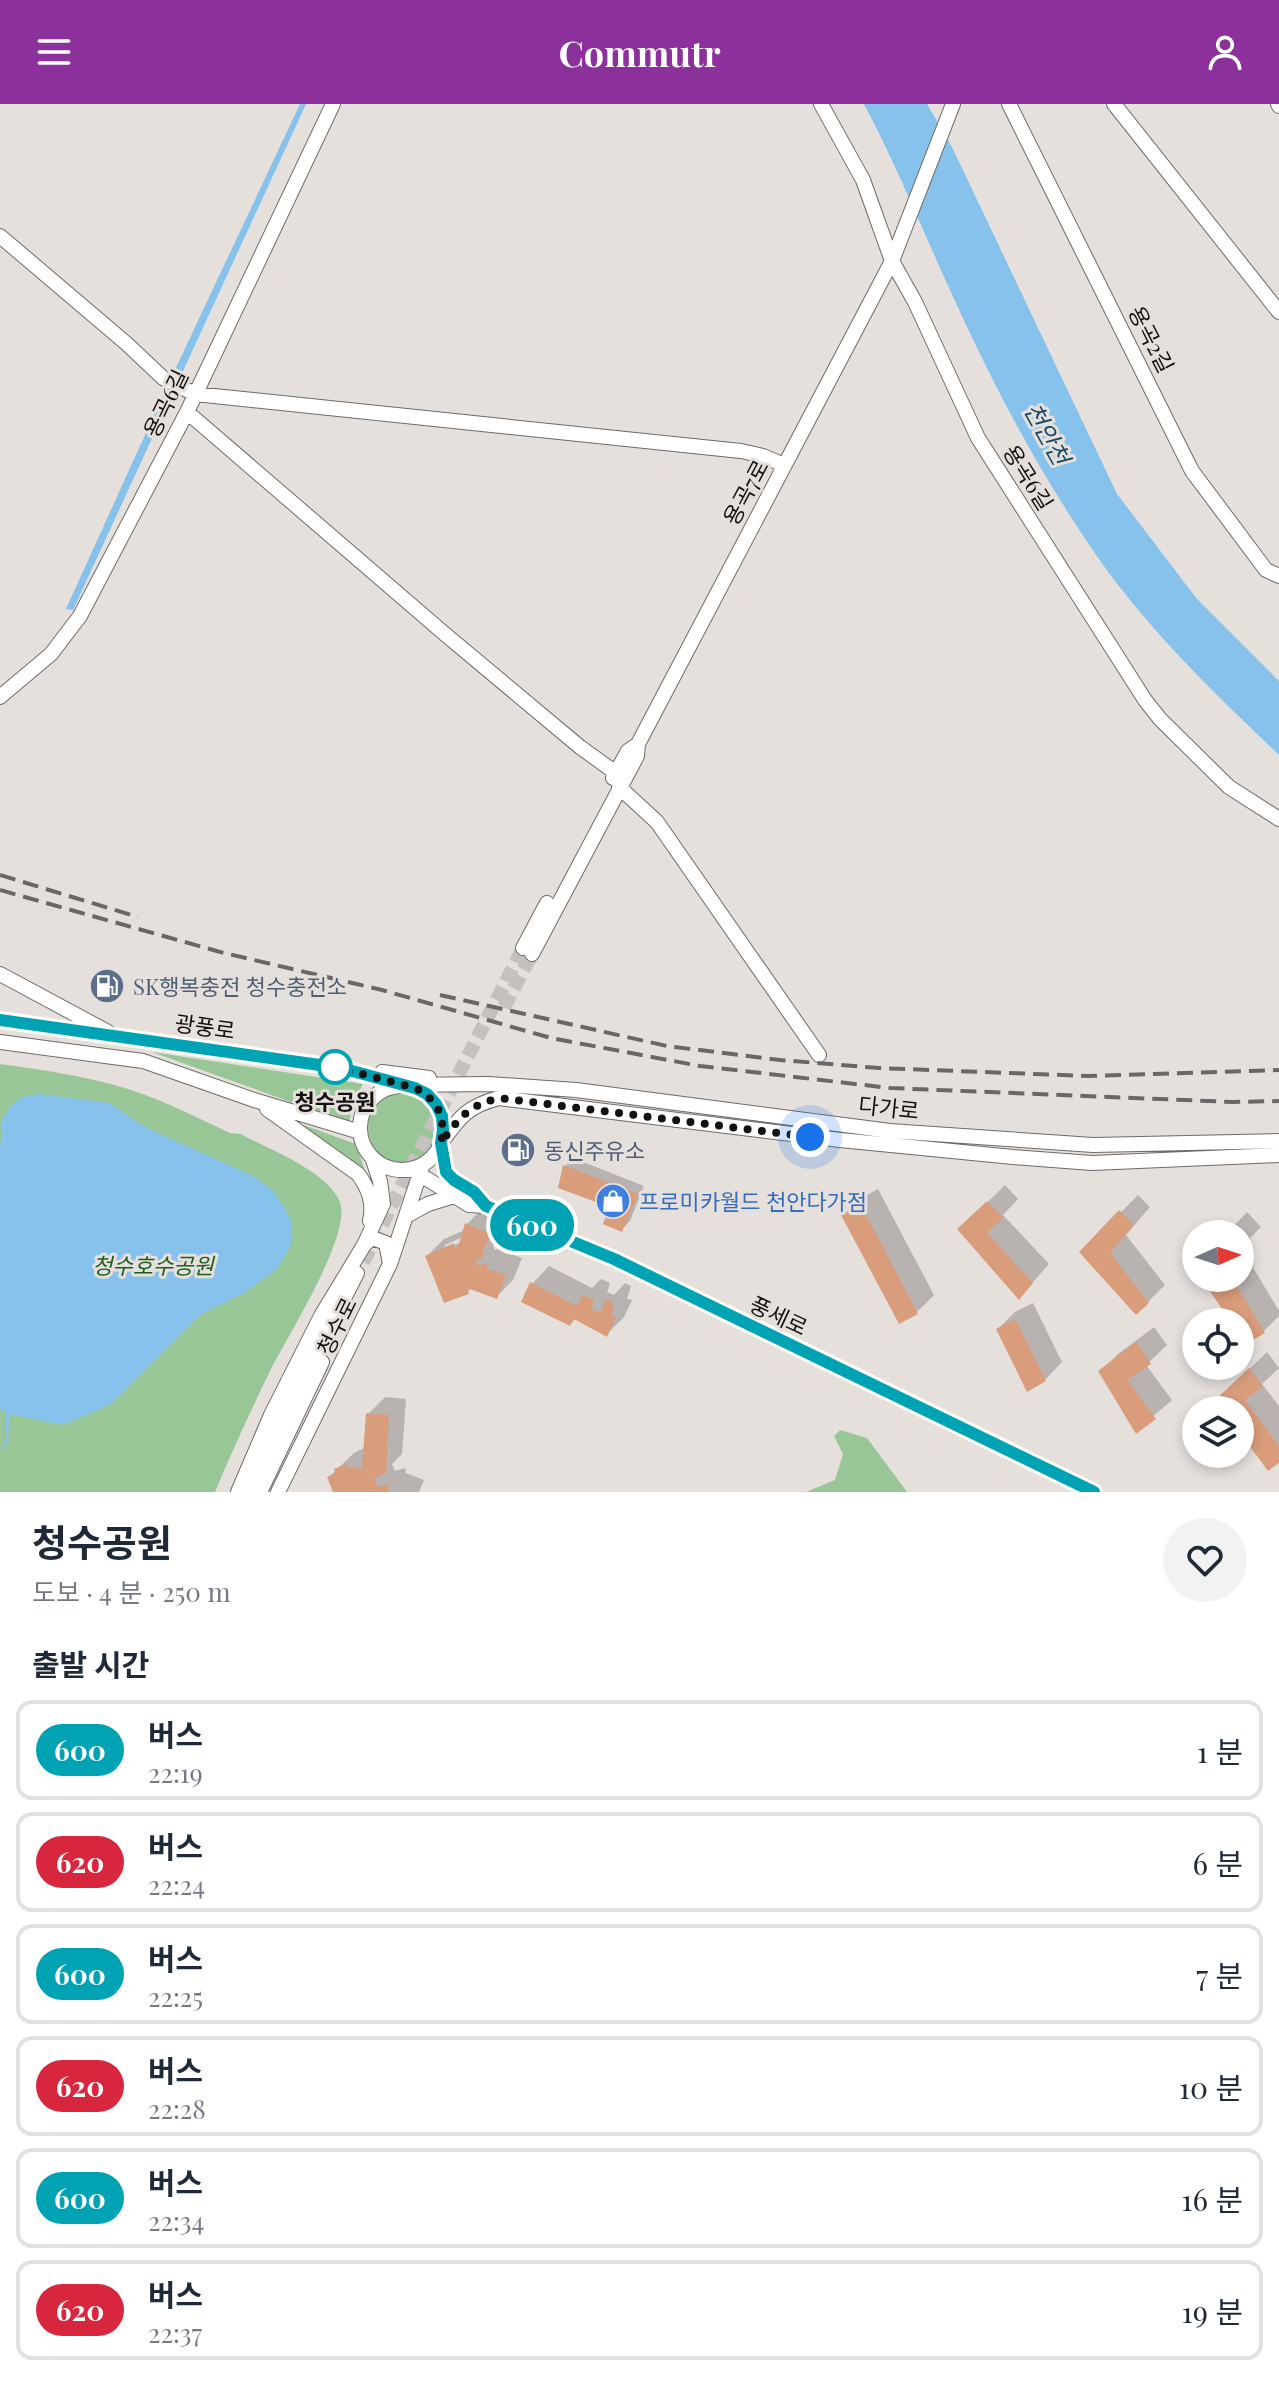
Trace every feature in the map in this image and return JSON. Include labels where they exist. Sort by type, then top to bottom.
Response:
[{"type":"street","name":"용곡6길","points":[[0,697],[51,654],[80,616],[187,412],[190,391],[333,104]]},
{"type":"street","name":"용곡6길","points":[[821,104],[863,180],[892,261],[915,302],[978,438],[1145,700],[1160,719],[1229,787],[1279,819]]},
{"type":"street","name":"용곡7로","points":[[528,951],[618,780],[628,751],[638,744],[892,261],[953,104]]},
{"type":"street","name":"용곡2길","points":[[1009,104],[1192,471],[1266,570],[1279,576]]},
{"type":"street","points":[[1114,104],[1279,312]]},
{"type":"street","points":[[0,236],[163,378],[190,391],[741,451],[784,465]]},
{"type":"street","points":[[187,412],[618,780],[657,822],[819,1055]]},
{"type":"street","points":[[0,974],[115,1036]]},
{"type":"street","name":"광풍로","points":[[0,1020],[341,1068],[401,1085]]},
{"type":"street","points":[[0,1042],[143,1061],[254,1100],[360,1132]]},
{"type":"street","points":[[341,1068],[489,1084]]},
{"type":"street","name":"다가로","points":[[401,1085],[489,1084],[576,1090],[906,1132],[1093,1145],[1279,1141]]},
{"type":"street","points":[[401,1085],[427,1094],[442,1116],[441,1143],[434,1155],[418,1169],[397,1170],[384,1166],[364,1146],[360,1132],[366,1105],[375,1095],[401,1085]]},
{"type":"street","name":"다가로","points":[[441,1143],[467,1110],[499,1098],[840,1140],[1092,1163],[1279,1155]]},
{"type":"street","points":[[254,1100],[358,1174],[367,1186],[371,1199],[372,1212],[364,1245]]},
{"type":"street","name":"풍세로","points":[[441,1143],[446,1172],[474,1192],[486,1206]]},
{"type":"street","points":[[364,1245],[383,1204],[372,1157]]},
{"type":"street","name":"풍세로","points":[[418,1169],[469,1205],[486,1206],[614,1259],[1094,1492]]},
{"type":"street","name":"청수로","points":[[278,1492],[390,1264],[408,1215],[418,1169]]},
{"type":"street","points":[[408,1215],[428,1204],[454,1196]]},
{"type":"street","points":[[364,1245],[372,1238],[386,1243],[390,1264]]},
{"type":"street","name":"청수로","points":[[238,1492],[271,1415],[321,1316],[364,1245]]},
{"type":"street","points":[[250,1492],[286,1411],[365,1264],[260,1492]]},
{"type":"green space","points":[[152,1052],[363,1084],[354,1101],[349,1123]]},
{"type":"green space","name":"청수호수공원","points":[[0,1064],[97,1080],[154,1098],[230,1133],[241,1134],[296,1162],[323,1180],[340,1202],[337,1238],[328,1261],[271,1369],[215,1492],[0,1492]]},
{"type":"green space","points":[[396,1093],[410,1093],[432,1108],[438,1128],[436,1141],[428,1153],[410,1163],[396,1163],[374,1148],[368,1135],[368,1121],[383,1099]]},
{"type":"green space","points":[[295,1122],[356,1144],[365,1171]]},
{"type":"green space","points":[[840,1430],[867,1438],[907,1492],[806,1492],[835,1480],[843,1454],[834,1436]]},
{"type":"water","points":[[300,104],[306,104],[73,610],[66,609],[164,393]]},
{"type":"water","name":"천안천","points":[[864,104],[927,104],[951,145],[1117,494],[1197,599],[1279,681],[1279,755],[1202,680],[1130,601],[1070,516],[989,373]]},
{"type":"water","points":[[39,1094],[110,1103],[145,1127],[255,1177],[273,1191],[285,1208],[292,1222],[291,1245],[278,1268],[244,1293],[200,1315],[111,1404],[63,1425],[10,1414],[7,1444],[0,1451],[6,1440],[6,1412],[0,1410],[0,1146],[3,1129],[0,1128],[6,1114],[18,1100]]},
{"type":"building","name":"프로미카월드 천안다가점","points":[[563,1165],[638,1194],[622,1232],[603,1224],[609,1207],[558,1188]]},
{"type":"building","points":[[987,1201],[1003,1218],[987,1233],[1033,1283],[1019,1300],[957,1229]]},
{"type":"building","points":[[861,1205],[918,1314],[899,1324],[841,1215]]},
{"type":"building","points":[[1119,1210],[1134,1225],[1110,1253],[1149,1303],[1136,1315],[1079,1252]]},
{"type":"building","points":[[465,1223],[491,1234],[483,1251],[484,1257],[475,1261],[478,1266],[486,1263],[488,1269],[506,1275],[497,1299],[467,1288],[469,1294],[444,1303],[425,1256],[454,1243],[455,1249],[458,1247]]},
{"type":"building","points":[[530,1282],[577,1306],[582,1295],[594,1300],[591,1309],[600,1313],[606,1299],[614,1304],[611,1316],[616,1317],[607,1337],[574,1319],[570,1326],[521,1302]]},
{"type":"building","points":[[1211,1292],[1240,1292],[1250,1308],[1221,1308]]},
{"type":"building","points":[[1254,1315],[1265,1333],[1254,1339]]},
{"type":"building","points":[[1015,1319],[1046,1381],[1027,1392],[996,1329]]},
{"type":"building","points":[[1136,1342],[1151,1364],[1127,1380],[1156,1419],[1136,1434],[1098,1371]]},
{"type":"building","points":[[1254,1374],[1263,1386],[1250,1396],[1219,1396],[1236,1380],[1254,1380]]},
{"type":"building","points":[[1254,1412],[1279,1446],[1279,1463],[1268,1471],[1254,1452]]},
{"type":"building","points":[[366,1413],[389,1415],[386,1473],[374,1478],[378,1487],[387,1484],[390,1492],[333,1492],[327,1477],[335,1473],[334,1469],[347,1464],[348,1469],[356,1466],[362,1468]]},
{"type":"tunnel","points":[[363,1262],[523,948]]},
{"type":"tunnel","points":[[504,1007],[532,954]]},
{"type":"railway","points":[[0,875],[138,917]]},
{"type":"railway","points":[[0,890],[224,953],[382,990],[551,1038],[700,1066],[890,1088],[1233,1102],[1279,1101]]},
{"type":"railway","points":[[440,995],[667,1046],[780,1060],[879,1068],[1088,1076],[1279,1070]]},
{"type":"bus line","name":"600","points":[[0,1020],[341,1068],[415,1088],[427,1094],[442,1116],[441,1143],[446,1172],[474,1192],[486,1206],[614,1259],[1094,1492]]},
{"type":"place","name":"SK행복충전 청수충전소","points":[[107,986]]},
{"type":"place","name":"청수공원","points":[[335,1067]]},
{"type":"place","name":"동신주유소","points":[[518,1150]]},
{"type":"place","name":"프로미카월드 천안다가점","points":[[613,1201]]},
{"type":"route","points":[[335,1067],[359,1071],[427,1094],[442,1116],[441,1143],[467,1110],[499,1098],[810,1137]]}]
